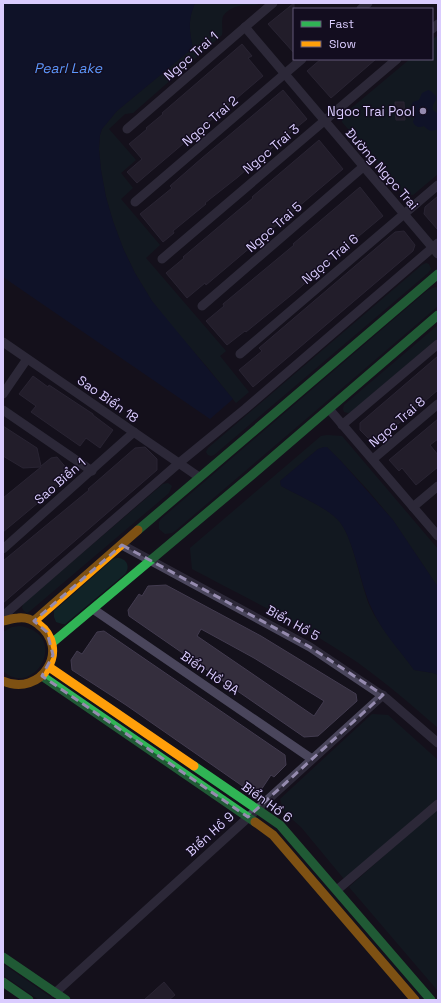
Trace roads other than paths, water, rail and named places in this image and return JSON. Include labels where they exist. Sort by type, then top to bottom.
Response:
[{"type":"main road","points":[[34,620],[122,546],[199,477],[438,274]]},
{"type":"main road","points":[[52,643],[438,315]]},
{"type":"main road","points":[[3,621],[22,617],[34,620],[47,632],[52,643],[53,655],[49,667],[42,676],[28,684],[14,685],[4,683]]},
{"type":"main road","name":"Biển Hồ 6","points":[[49,667],[257,809],[286,831],[431,1000]]},
{"type":"main road","name":"Biển Hồ 6","points":[[42,676],[248,817],[277,839],[415,1000]]},
{"type":"main road","points":[[3,957],[66,1000]]},
{"type":"main road","points":[[3,982],[29,1000]]},
{"type":"street","name":"Ngọc Trai 1","points":[[127,129],[273,3]]},
{"type":"street","name":"Đường Ngọc Trai","points":[[245,27],[363,167],[436,248]]},
{"type":"street","name":"Ngọc Trai 2","points":[[135,202],[301,60]]},
{"type":"street","name":"Ngọc Trai 3","points":[[162,259],[396,60]]},
{"type":"street","name":"Ngọc Trai 5","points":[[202,306],[363,167]]},
{"type":"street","name":"Ngọc Trai 6","points":[[240,354],[438,185]]},
{"type":"street","points":[[3,616],[179,463],[245,410],[436,248]]},
{"type":"street","name":"Sao Biển 18","points":[[3,342],[199,477]]},
{"type":"street","points":[[342,425],[438,344]]},
{"type":"street","points":[[3,394],[27,359]]},
{"type":"street","name":"Ngọc Trai 8","points":[[373,459],[438,404]]},
{"type":"street","points":[[328,409],[373,459],[438,536]]},
{"type":"street","points":[[3,410],[92,471]]},
{"type":"street","name":"Sao Biển 1","points":[[3,549],[134,432]]},
{"type":"street","points":[[413,507],[438,486]]},
{"type":"street","name":"Biển Hồ 5","points":[[122,546],[310,647],[383,695],[438,743]]},
{"type":"street","name":"Biển Hồ 9A","points":[[93,609],[312,759]]},
{"type":"street","name":"Biển Hồ 9","points":[[55,993],[383,695]]},
{"type":"street","points":[[337,890],[438,804]]},
{"type":"water","name":"Pearl Lake","points":[[3,3],[195,3],[191,15],[190,25],[193,48],[117,111],[102,129],[99,149],[106,197],[123,248],[135,273],[152,301],[233,399],[210,419],[3,277]]},
{"type":"water","name":"Ngoc Trai Pool","points":[[428,90],[436,96],[433,110],[438,114],[438,129],[432,131],[424,126],[419,127],[415,125],[413,122],[415,115],[410,107],[413,102],[419,100],[422,93]]},
{"type":"water","points":[[327,447],[340,460],[393,520],[438,587],[438,675],[414,670],[380,624],[367,597],[352,547],[343,526],[331,514],[281,486],[280,481],[318,449]]},
{"type":"place","name":"Ngoc Trai Pool","points":[[423,111]]}]
